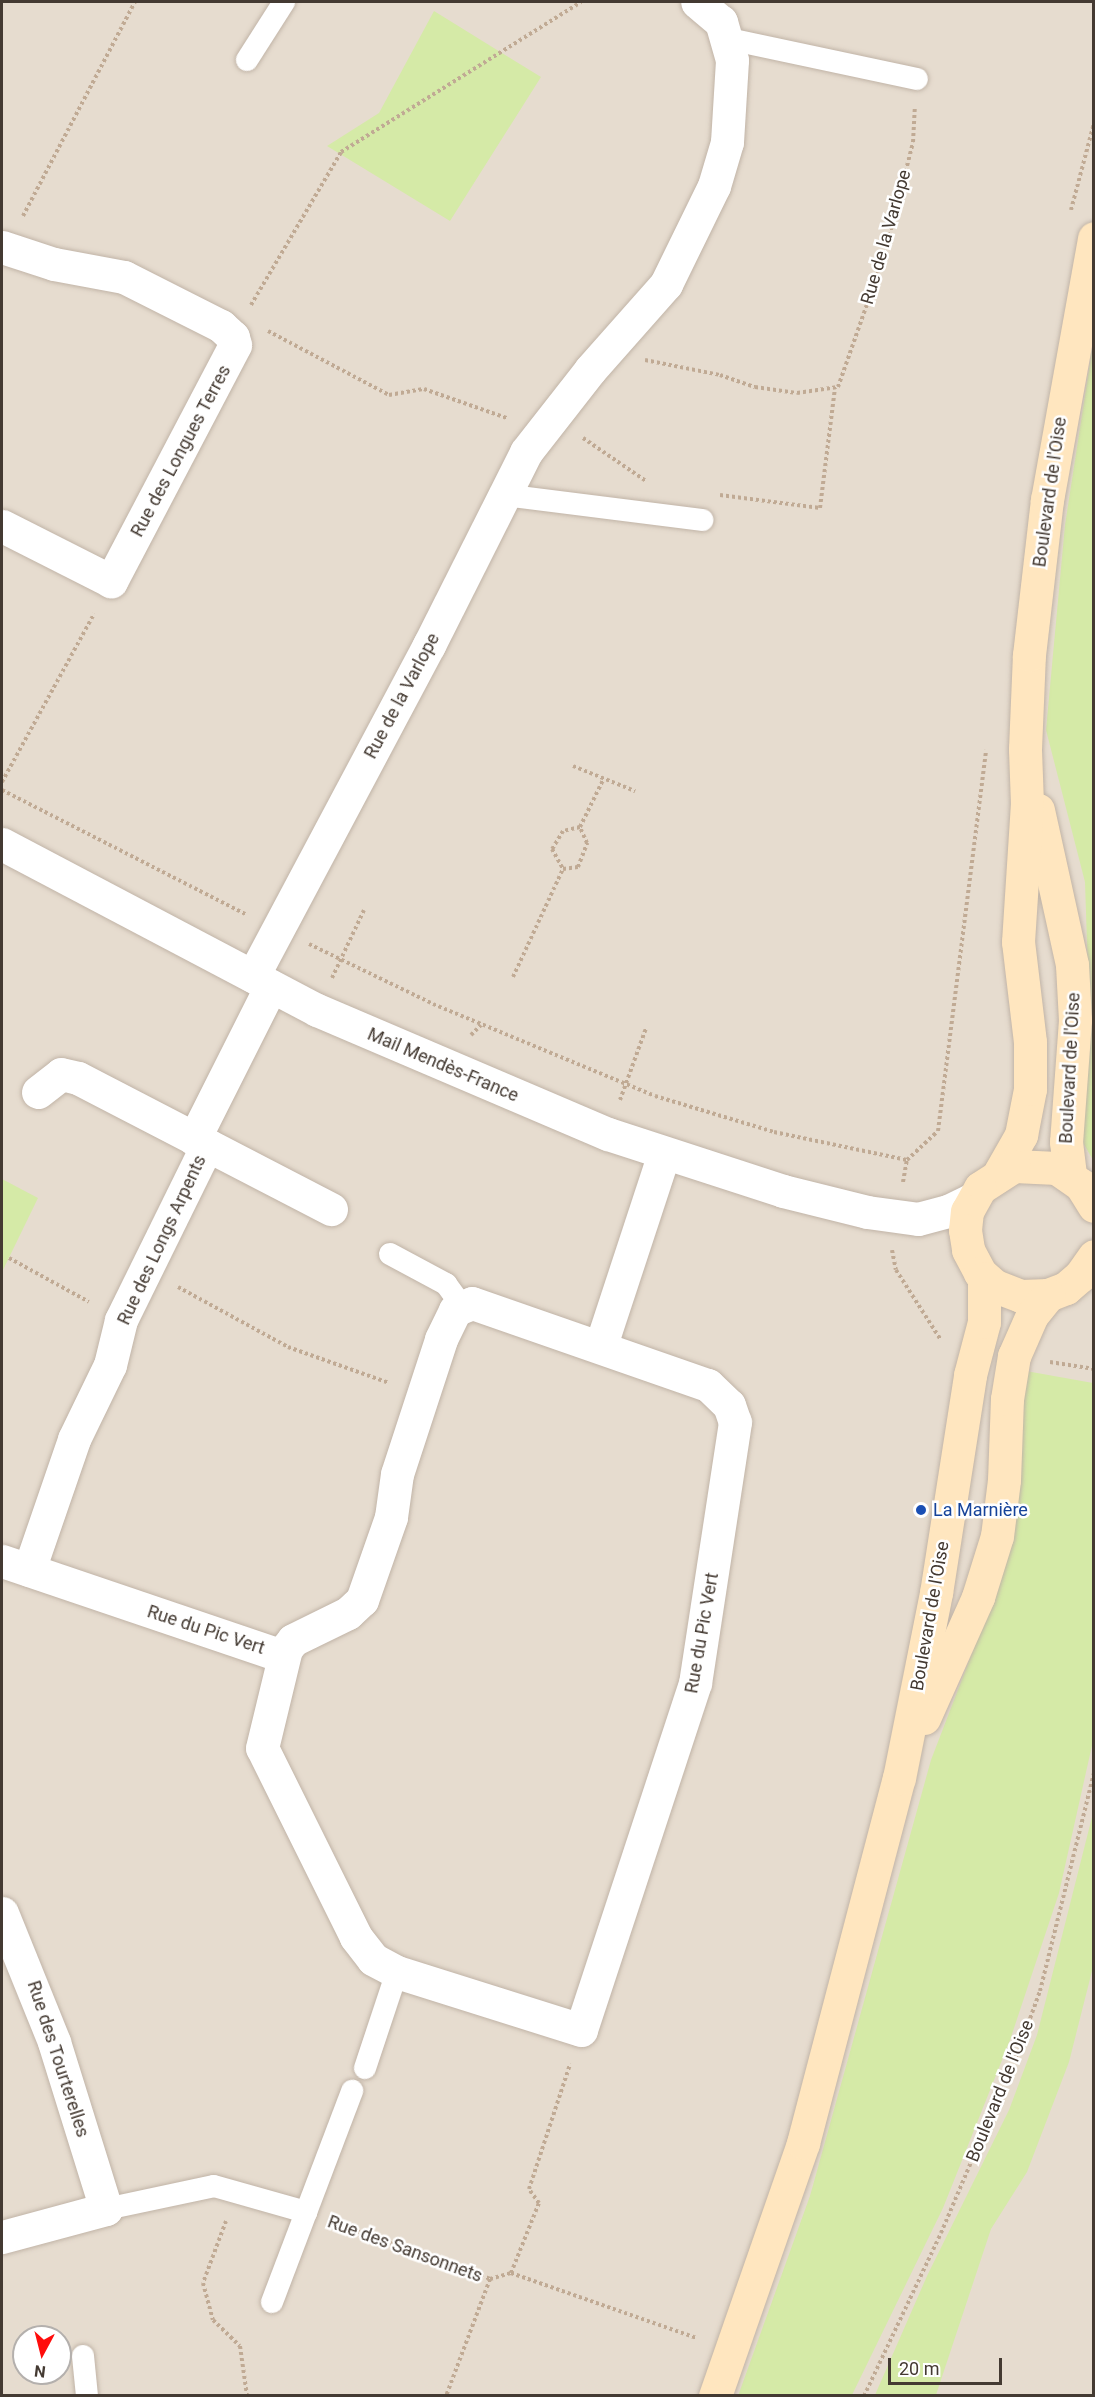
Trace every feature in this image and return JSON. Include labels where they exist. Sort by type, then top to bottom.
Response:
[{"type":"main road","name":"Boulevard de l'Oise","points":[[1000,1172],[1021,1134],[1030,1089],[1030,1042],[1018,942],[1028,804],[1025,749],[1029,655],[1047,500],[1094,238]]},
{"type":"main road","name":"Boulevard de l'Oise","points":[[1025,749],[1072,965],[1075,1020],[1066,1142],[1070,1176]]},
{"type":"main road","points":[[973,1199],[1000,1172],[1028,1164],[1057,1168],[1070,1176],[1094,1206]]},
{"type":"main road","name":"Boulevard de l'Oise","points":[[715,2396],[819,2088],[899,1778],[936,1593],[970,1375],[984,1322],[977,1267],[965,1224],[973,1199]]},
{"type":"main road","points":[[977,1267],[1007,1293],[1048,1295],[1089,1268]]},
{"type":"main road","name":"Boulevard de l'Oise","points":[[899,1778],[988,1567],[1001,1509],[1007,1399],[1014,1356],[1032,1315],[1048,1295]]},
{"type":"street","name":"Rue de la Varlope","points":[[262,981],[278,930],[525,452],[666,284],[714,186],[728,130],[732,60],[729,39],[721,22],[697,2]]},
{"type":"street","points":[[3,248],[54,264],[124,277],[221,326],[239,328]]},
{"type":"street","name":"Rue des Longues Terres","points":[[111,581],[233,352],[239,328]]},
{"type":"street","points":[[2,526],[111,581]]},
{"type":"street","name":"Mail Mendès-France","points":[[2,844],[317,1010],[608,1134],[783,1191],[912,1218],[937,1230],[977,1267]]},
{"type":"street","name":"Rue des Longs Arpents","points":[[129,1605],[15,1566],[110,1365],[121,1320],[146,1270],[200,1142],[262,981]]},
{"type":"street","name":"Rue des Longs Arpents","points":[[38,1092],[54,1077],[69,1075],[331,1209]]},
{"type":"street","points":[[601,1345],[664,1153]]},
{"type":"street","name":"Mail Mendès-France","points":[[912,1218],[940,1214],[973,1199]]},
{"type":"street","name":"Rue du Pic Vert","points":[[461,1305],[487,1306],[601,1345],[708,1385],[729,1405],[735,1422],[695,1683],[581,2030],[397,1972],[373,1959],[356,1938],[264,1756],[264,1737],[283,1656],[293,1640],[348,1613],[362,1600],[391,1517],[397,1474],[449,1318],[461,1305]]},
{"type":"street","name":"Rue du Pic Vert","points":[[129,1605],[283,1656]]},
{"type":"street","name":"Rue des Tourterelles","points":[[2,1913],[54,2042],[106,2209]]},
{"type":"street","name":"Rue des Sansonnets","points":[[2,2237],[106,2209]]},
{"type":"lane","points":[[247,60],[284,2]]},
{"type":"lane","points":[[729,39],[917,79]]},
{"type":"lane","points":[[504,495],[702,520]]},
{"type":"lane","points":[[390,1254],[446,1284],[461,1305]]},
{"type":"lane","points":[[364,2068],[397,1972]]},
{"type":"lane","points":[[306,2212],[352,2091]]},
{"type":"lane","name":"Rue des Sansonnets","points":[[106,2209],[189,2188],[214,2186],[237,2190],[306,2212],[272,2302]]},
{"type":"lane","points":[[83,2356],[87,2396]]},
{"type":"path","points":[[3,248],[135,2]]},
{"type":"path","points":[[581,2],[340,152],[239,328],[388,395],[424,389],[548,424],[654,486]]},
{"type":"path","name":"Rue de la Varlope","points":[[714,494],[820,507],[835,388],[885,253],[913,142],[917,79]]},
{"type":"path","points":[[606,353],[720,375],[755,387],[797,393],[835,388]]},
{"type":"path","points":[[2,782],[111,581]]},
{"type":"path","points":[[573,766],[635,791]]},
{"type":"path","points":[[580,828],[603,780]]},
{"type":"path","points":[[2,790],[278,930],[433,1004],[626,1084],[774,1132],[907,1160],[938,1131],[945,1077]]},
{"type":"path","points":[[563,869],[578,867],[587,843],[580,828]]},
{"type":"path","points":[[563,869],[552,849],[563,831],[580,828]]},
{"type":"path","points":[[513,977],[563,869]]},
{"type":"path","points":[[317,1010],[364,910]]},
{"type":"path","points":[[608,1134],[646,1028]]},
{"type":"path","points":[[891,1243],[896,1270],[946,1344]]},
{"type":"path","points":[[9,1258],[121,1320]]},
{"type":"path","points":[[146,1270],[288,1347],[424,1395]]},
{"type":"path","name":"Boulevard de l'Oise","points":[[864,2396],[941,2233],[1018,2052],[1040,1991],[1094,1772]]},
{"type":"path","points":[[511,2273],[539,2203],[529,2189],[581,2030]]},
{"type":"path","points":[[237,2190],[203,2283],[213,2320],[240,2346],[247,2396]]},
{"type":"path","name":"Rue des Sansonnets","points":[[306,2212],[490,2279],[446,2396]]},
{"type":"path","points":[[490,2279],[511,2273],[732,2351]]},
{"type":"shaded area","points":[[2,2],[1093,2],[1093,2395],[2,2396]]},
{"type":"green space","points":[[434,11],[541,77],[450,221],[327,146],[379,113]]},
{"type":"green space","points":[[1093,343],[1093,1160],[1082,1141],[1090,1035],[1085,882],[1046,730],[1065,525]]},
{"type":"green space","points":[[2,1179],[38,1198],[2,1272]]},
{"type":"green space","points":[[1026,1371],[1093,1383],[1093,1741],[1059,1893],[1010,2040],[943,2208],[852,2395],[738,2396],[810,2196],[931,1760],[984,1622]]},
{"type":"green space","points":[[1093,1813],[1093,1967],[1069,2062],[1027,2172],[991,2229],[936,2395],[875,2395],[927,2276],[1009,2110],[1037,2035]]},
{"type":"place","name":"La Marnière","points":[[921,1510]]}]
